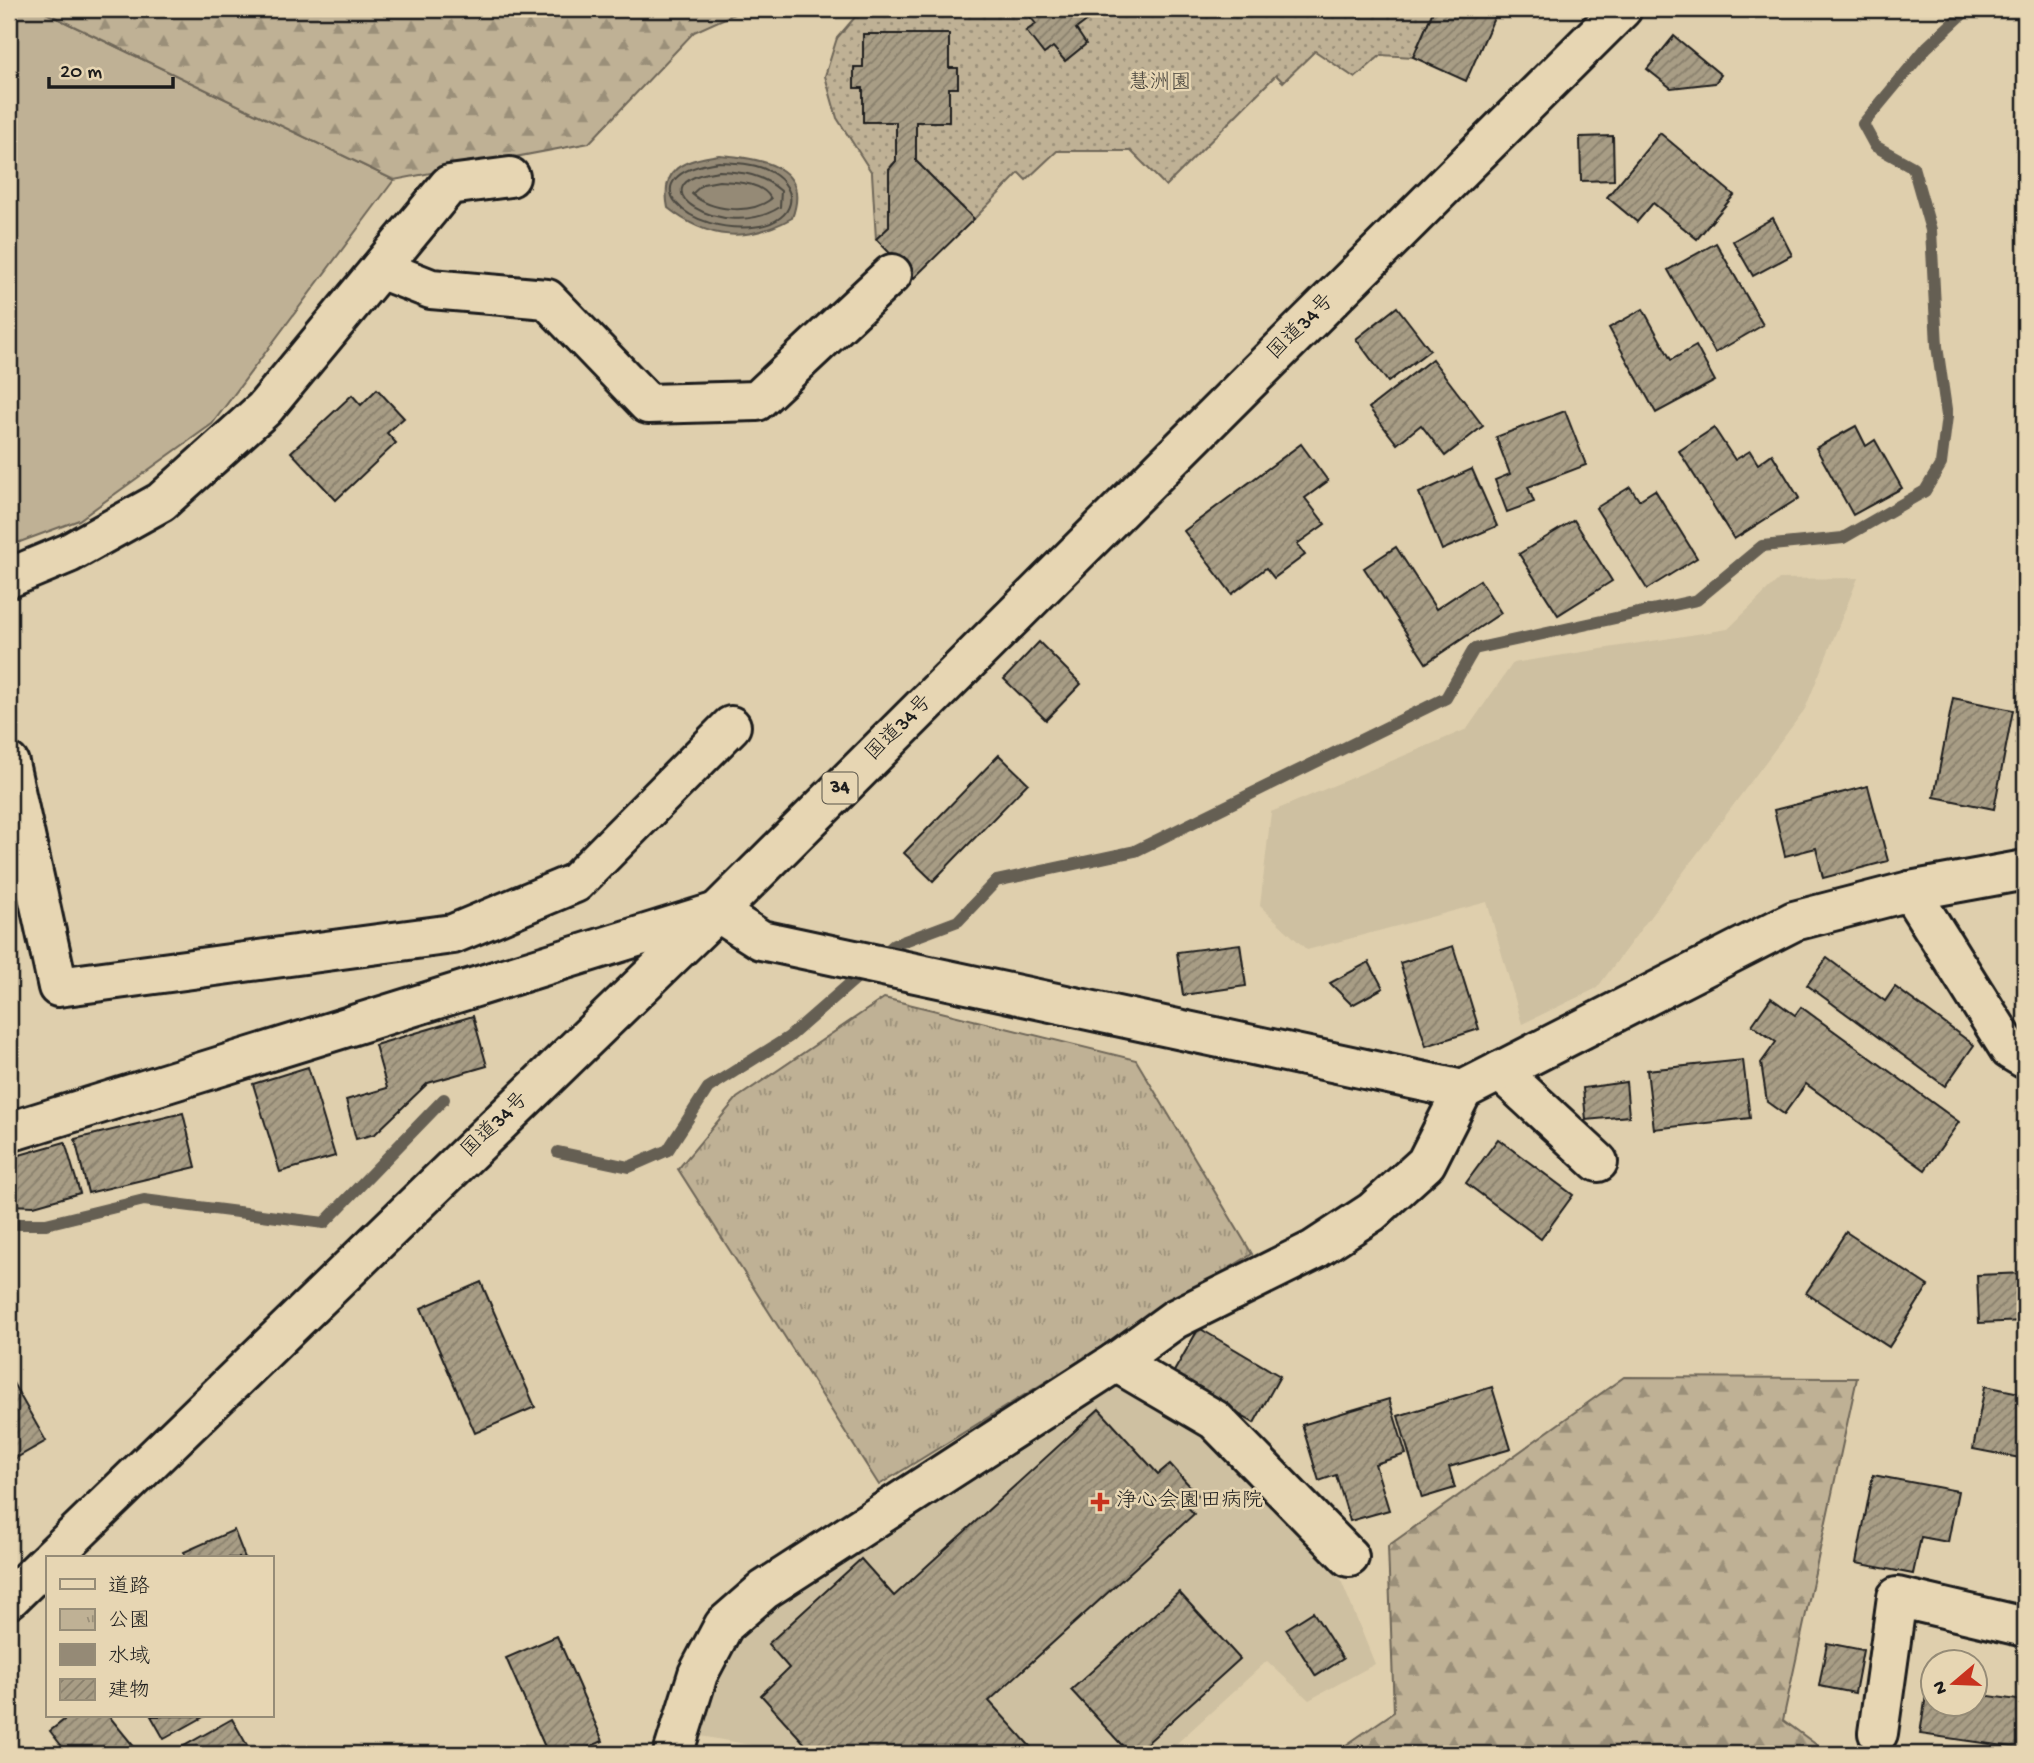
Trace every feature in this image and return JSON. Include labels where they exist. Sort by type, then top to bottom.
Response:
[{"type":"main road","name":"国道34号","points":[[53,1556],[717,912],[1622,9]]},
{"type":"main road","points":[[9,578],[69,553],[161,502],[264,409],[449,185],[510,177]]},
{"type":"main road","points":[[380,269],[431,289],[547,299],[648,404],[757,401],[892,274]]},
{"type":"main road","points":[[9,764],[58,987],[453,934],[575,883],[732,726]]},
{"type":"main road","points":[[673,1754],[698,1674],[724,1625],[764,1590],[1116,1362],[1175,1319],[1314,1250],[1372,1212],[1426,1163],[1463,1090],[1794,921],[1910,891],[2025,870]]},
{"type":"main road","points":[[1910,891],[2010,1050],[2025,1059]]},
{"type":"main road","points":[[9,1132],[717,912],[761,940],[1463,1090]]},
{"type":"main road","points":[[1500,1071],[1598,1162]]},
{"type":"main road","points":[[1116,1362],[1215,1420],[1349,1557]]},
{"type":"main road","name":"国道34号","points":[[9,1599],[46,1563]]},
{"type":"main road","points":[[1878,1733],[1897,1597],[2025,1627]]},
{"type":"shaded area","points":[[1858,578],[1805,709],[1597,988],[1522,1024],[1487,902],[1307,950],[1260,906],[1271,812],[1467,729],[1513,663],[1728,629],[1779,579]]},
{"type":"shaded area","name":"浄心会園田病院","points":[[1114,1381],[1217,1437],[1336,1568],[1375,1664],[1309,1700],[1267,1661],[1165,1754],[759,1754],[750,1745],[695,1735],[715,1664],[772,1599]]},
{"type":"green space","points":[[9,9],[38,9],[394,180],[212,424],[79,520],[9,546]]},
{"type":"green space","points":[[38,9],[745,9],[694,32],[589,143],[394,180]]},
{"type":"green space","name":"慧洲園","points":[[862,9],[1434,9],[1413,57],[1381,55],[1355,78],[1315,51],[1283,82],[1276,75],[1166,186],[1131,151],[1057,151],[1026,180],[1019,173],[974,219],[916,161],[916,122],[949,122],[949,88],[958,88],[958,68],[949,68],[949,34],[864,34],[863,67],[854,68],[854,88],[863,88],[896,122],[896,161],[889,169],[889,227],[876,239],[872,173],[837,118],[825,76],[837,38]]},
{"type":"green space","points":[[884,998],[1136,1060],[1252,1254],[879,1485],[678,1169],[737,1098]]},
{"type":"green space","points":[[1624,1377],[1857,1378],[1783,1720],[1829,1754],[1333,1754],[1394,1712],[1388,1546]]},
{"type":"water","points":[[719,155],[765,162],[788,176],[795,186],[796,200],[792,218],[759,231],[728,234],[698,227],[668,208],[668,184],[677,168],[685,163]]},
{"type":"building","points":[[1024,9],[1081,9],[1089,19],[1076,29],[1086,44],[1065,61],[1053,47],[1044,54],[1026,31],[1036,24]]},
{"type":"building","points":[[1434,9],[1498,9],[1466,81],[1413,57]]},
{"type":"building","points":[[863,34],[949,34],[949,68],[958,68],[958,88],[949,88],[949,122],[916,122],[916,161],[974,219],[914,278],[876,239],[889,227],[889,169],[896,161],[896,122],[863,122],[863,88],[854,88],[854,67],[863,67]]},
{"type":"building","points":[[1674,36],[1721,75],[1715,83],[1671,88],[1647,69]]},
{"type":"building","points":[[1660,133],[1734,195],[1697,239],[1653,203],[1637,222],[1607,197]]},
{"type":"building","points":[[1613,136],[1614,180],[1581,181],[1580,137]]},
{"type":"building","points":[[1773,218],[1792,255],[1753,276],[1733,241]]},
{"type":"building","points":[[1716,243],[1763,325],[1715,353],[1668,270]]},
{"type":"building","points":[[1397,307],[1430,350],[1388,382],[1356,339]]},
{"type":"building","points":[[1643,309],[1671,360],[1696,346],[1715,381],[1656,413],[1609,328]]},
{"type":"building","points":[[1432,359],[1483,426],[1445,456],[1421,425],[1397,444],[1369,408]]},
{"type":"building","points":[[377,389],[404,418],[387,433],[396,443],[336,500],[291,452],[352,395],[361,405]]},
{"type":"building","points":[[1565,411],[1586,465],[1528,487],[1534,502],[1507,512],[1495,480],[1510,474],[1496,437]]},
{"type":"building","points":[[1856,426],[1866,446],[1875,440],[1902,488],[1853,515],[1816,448]]},
{"type":"building","points":[[1714,428],[1735,460],[1750,451],[1758,464],[1772,454],[1799,498],[1734,539],[1679,451]]},
{"type":"building","points":[[1301,444],[1328,481],[1305,498],[1325,524],[1297,544],[1305,555],[1274,578],[1266,568],[1232,594],[1184,531]]},
{"type":"building","points":[[1472,469],[1497,526],[1442,550],[1419,493]]},
{"type":"building","points":[[1630,487],[1639,500],[1655,490],[1697,558],[1647,589],[1596,508]]},
{"type":"building","points":[[1574,520],[1612,581],[1558,615],[1519,554]]},
{"type":"building","points":[[1396,547],[1436,609],[1480,580],[1501,613],[1426,663],[1364,568]]},
{"type":"building","points":[[1039,642],[1081,684],[1046,720],[1004,679]]},
{"type":"building","points":[[1953,698],[2013,710],[1994,809],[1934,797]]},
{"type":"building","points":[[999,755],[1028,783],[933,881],[904,853]]},
{"type":"building","points":[[1868,786],[1888,861],[1823,878],[1816,848],[1785,856],[1774,810]]},
{"type":"building","points":[[1240,944],[1246,986],[1183,995],[1177,952]]},
{"type":"building","points":[[1453,946],[1479,1029],[1426,1046],[1400,963]]},
{"type":"building","points":[[1827,958],[1885,1001],[1895,987],[1974,1045],[1945,1086],[1807,985]]},
{"type":"building","points":[[1369,962],[1383,988],[1352,1005],[1330,983]]},
{"type":"building","points":[[1771,998],[1795,1015],[1801,1007],[1959,1122],[1925,1170],[1806,1084],[1784,1114],[1767,1102],[1761,1063],[1776,1042],[1752,1025]]},
{"type":"building","points":[[473,1016],[487,1066],[428,1083],[375,1134],[356,1139],[346,1100],[387,1088],[375,1045]]},
{"type":"building","points":[[1743,1060],[1750,1118],[1654,1129],[1647,1070]]},
{"type":"building","points":[[308,1067],[335,1156],[280,1172],[253,1084]]},
{"type":"building","points":[[1626,1082],[1629,1116],[1586,1120],[1583,1088]]},
{"type":"building","points":[[183,1113],[196,1167],[88,1193],[75,1139]]},
{"type":"building","points":[[1498,1139],[1573,1195],[1541,1239],[1466,1183]]},
{"type":"building","points":[[65,1142],[80,1193],[34,1206],[9,1205],[9,1158]]},
{"type":"building","points":[[1846,1232],[1928,1286],[1889,1347],[1806,1293]]},
{"type":"building","points":[[2025,1273],[2025,1321],[1979,1323],[1977,1275]]},
{"type":"building","points":[[481,1282],[535,1407],[475,1433],[421,1308]]},
{"type":"building","points":[[1199,1328],[1280,1376],[1254,1423],[1172,1375]]},
{"type":"building","points":[[9,1376],[46,1441],[9,1462]]},
{"type":"building","points":[[1985,1386],[2025,1394],[2025,1459],[1973,1449]]},
{"type":"building","points":[[1492,1387],[1511,1449],[1449,1467],[1455,1488],[1422,1498],[1398,1416]]},
{"type":"building","points":[[1389,1399],[1406,1454],[1375,1464],[1389,1510],[1350,1521],[1336,1475],[1319,1481],[1302,1425]]},
{"type":"building","points":[[1099,1409],[1158,1474],[1170,1464],[1198,1495],[1187,1506],[1194,1514],[989,1701],[1037,1754],[814,1754],[761,1695],[789,1668],[768,1644],[861,1559],[894,1596]]},
{"type":"building","points":[[1873,1475],[1958,1491],[1948,1542],[1921,1537],[1913,1574],[1856,1563]]},
{"type":"building","points":[[234,1530],[244,1556],[185,1556],[184,1552]]},
{"type":"building","points":[[1179,1592],[1240,1659],[1135,1754],[1130,1754],[1071,1690]]},
{"type":"building","points":[[1313,1612],[1343,1659],[1316,1676],[1286,1629]]},
{"type":"building","points":[[557,1636],[603,1741],[573,1754],[548,1754],[506,1658]]},
{"type":"building","points":[[1827,1643],[1863,1650],[1855,1693],[1819,1686]]},
{"type":"building","points":[[1988,1696],[2025,1701],[2025,1749],[1920,1734],[1922,1718],[1988,1718]]},
{"type":"building","points":[[66,1718],[111,1718],[140,1754],[68,1754],[50,1731]]},
{"type":"building","points":[[152,1718],[201,1718],[164,1739]]},
{"type":"building","points":[[232,1719],[252,1754],[179,1754],[177,1750]]},
{"type":"waterway","points":[[558,1152],[629,1167],[668,1150],[708,1088],[789,1037],[894,945],[958,921],[996,881],[1135,851],[1446,698],[1474,649],[1697,600],[1762,546],[1843,538],[1925,491],[1941,464],[1947,416],[1937,346],[1931,230],[1913,167],[1875,146],[1863,124],[1927,47],[1968,9]]},
{"type":"waterway","points":[[9,1224],[46,1224],[144,1200],[324,1223],[444,1099]]},
{"type":"place","name":"浄心会園田病院","points":[[1100,1502]]}]
